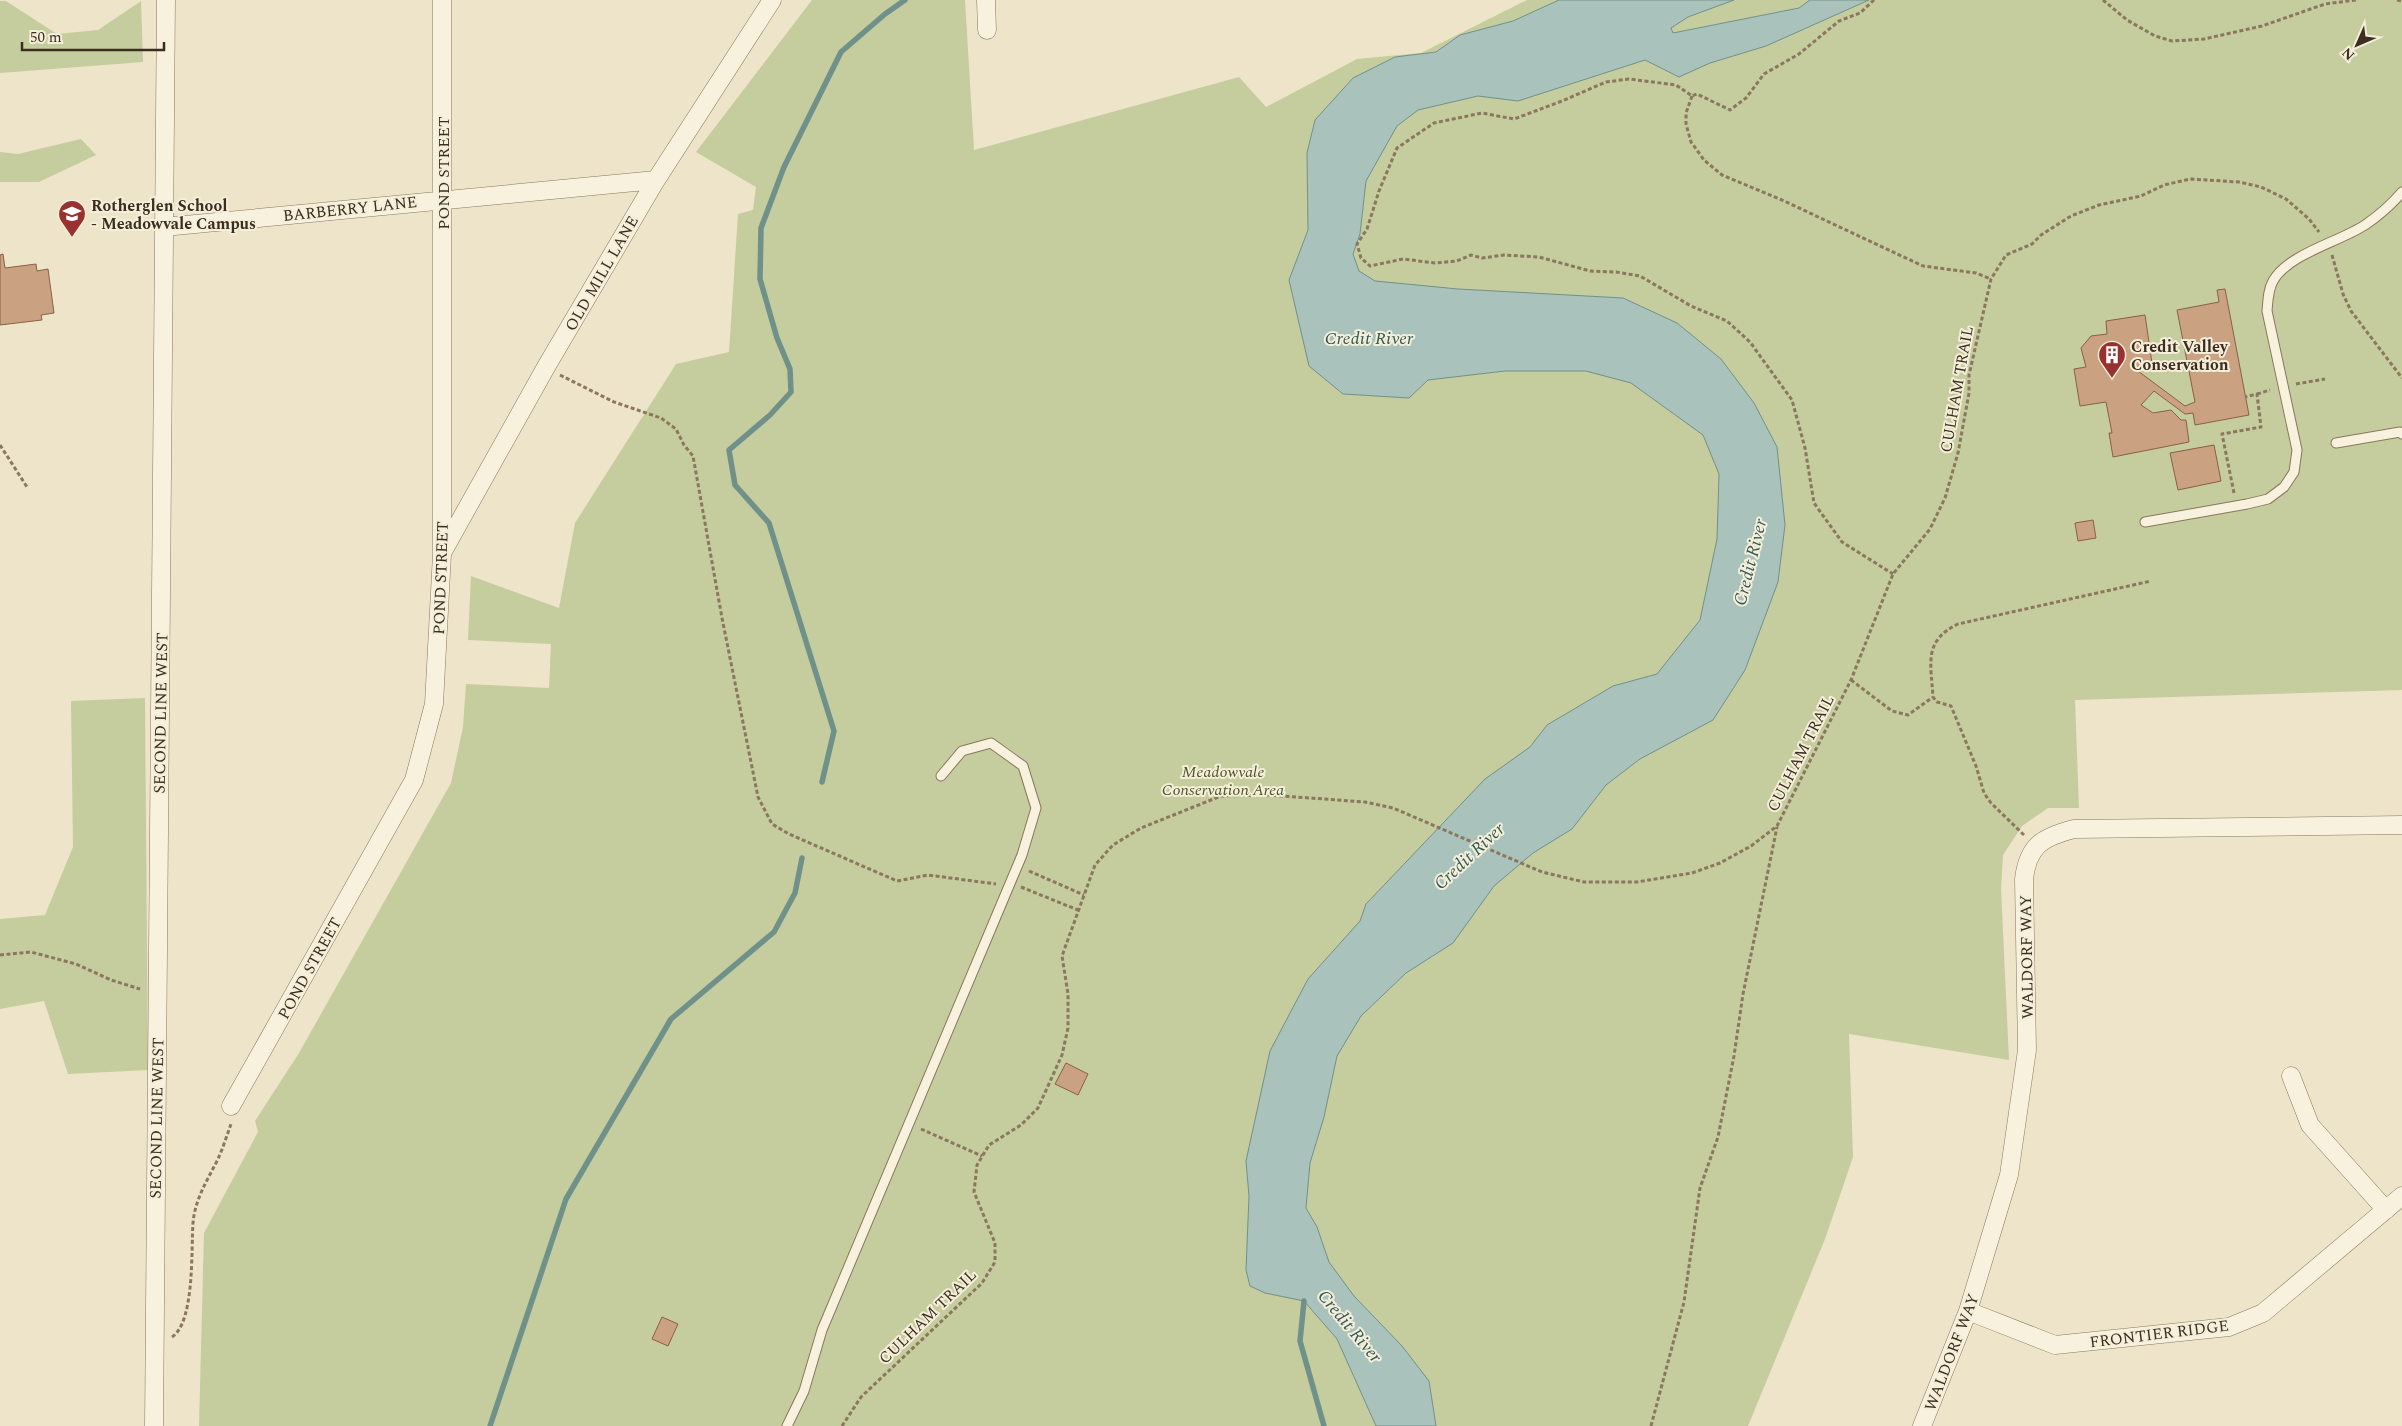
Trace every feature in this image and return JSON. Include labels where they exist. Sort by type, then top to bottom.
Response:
[{"type":"street","name":"SECOND LINE WEST","points":[[154,1426],[166,0]]},
{"type":"street","name":"POND STREET","points":[[231,1106],[414,780],[434,704],[442,554],[442,0]]},
{"type":"street","name":"OLD MILL LANE","points":[[442,554],[546,367],[656,180],[772,0]]},
{"type":"street","points":[[986,0],[987,30]]},
{"type":"street","name":"BARBERRY LANE","points":[[164,227],[656,180]]},
{"type":"street","points":[[2035,846],[2053,834],[2074,829],[2402,825]]},
{"type":"street","name":"WALDORF WAY","points":[[1922,1426],[1968,1311],[2009,1174],[2027,1050],[2024,879],[2026,866],[2035,846]]},
{"type":"street","points":[[2291,1076],[2310,1125],[2386,1210]]},
{"type":"street","name":"FRONTIER RIDGE","points":[[1968,1311],[2055,1345],[2229,1327],[2263,1313],[2402,1196]]},
{"type":"lane","points":[[2145,522],[2268,499],[2284,487],[2294,472],[2297,450],[2267,311],[2268,295],[2273,281],[2283,269],[2303,256],[2365,225],[2395,201],[2402,192]]},
{"type":"lane","points":[[2336,443],[2400,432],[2402,434]]},
{"type":"lane","points":[[787,1426],[804,1391],[822,1330],[1017,866],[1036,808],[1022,766],[991,743],[962,751],[941,776]]},
{"type":"path","points":[[1692,96],[1697,94],[1730,110],[1739,105],[1764,74],[1799,54],[1839,21],[1860,13],[1874,0]]},
{"type":"path","points":[[2104,0],[2127,20],[2155,36],[2172,41],[2204,39],[2262,26],[2325,4],[2356,0]]},
{"type":"path","points":[[2397,0],[2402,1]]},
{"type":"path","points":[[1692,96],[1676,85],[1629,79],[1606,82],[1514,119],[1482,113],[1434,123],[1397,148],[1379,192],[1367,229],[1357,244],[1361,258],[1370,266],[1403,259],[1435,263],[1450,262],[1471,255],[1482,258],[1504,255],[1539,257],[1590,271],[1616,272],[1640,276],[1691,306],[1727,321],[1750,342],[1792,400],[1805,448],[1814,503],[1842,542],[1893,574]]},
{"type":"path","points":[[1692,96],[1686,118],[1691,142],[1704,160],[1722,175],[1782,200],[1923,266],[1976,273],[1991,279]]},
{"type":"path","name":"CULHAM TRAIL","points":[[842,1426],[861,1397],[982,1282],[995,1262],[995,1243],[974,1192],[977,1165],[989,1145],[1021,1125],[1038,1108],[1062,1055],[1068,1028],[1068,994],[1062,956],[1095,865],[1113,846],[1141,828],[1221,796],[1270,795],[1365,802],[1393,808],[1542,872],[1584,882],[1637,882],[1692,873],[1720,863],[1751,846],[1777,826],[1851,680],[1893,574],[1930,529],[1945,498],[1958,453],[1969,393],[1969,376],[1991,279],[2006,255],[2032,244],[2071,216],[2099,205],[2141,196],[2164,185],[2190,179],[2239,182],[2261,187],[2286,198],[2309,219],[2324,238]]},
{"type":"path","points":[[2333,257],[2343,294],[2351,311],[2402,378]]},
{"type":"path","points":[[546,367],[598,395],[661,418],[676,429],[684,445],[693,456],[722,618],[758,797],[772,824],[789,834],[897,881],[928,875],[989,884],[1009,884],[1078,910]]},
{"type":"path","points":[[2236,506],[2222,434],[2261,427],[2257,394],[2245,397]]},
{"type":"path","points":[[0,444],[27,488]]},
{"type":"path","points":[[2035,846],[1991,803],[1984,793],[1972,757],[1951,706],[1937,702],[1933,696],[1931,653],[1941,632],[1958,624],[2151,580]]},
{"type":"path","points":[[1851,680],[1892,711],[1908,715],[1933,696]]},
{"type":"path","points":[[1651,1426],[1684,1302],[1700,1188],[1718,1137],[1734,1056],[1743,994],[1777,826]]},
{"type":"path","points":[[1017,866],[1084,894]]},
{"type":"path","points":[[0,955],[31,952],[76,964],[111,980],[158,994]]},
{"type":"path","points":[[154,1342],[169,1339],[181,1326],[190,1288],[193,1222],[198,1197],[219,1157],[234,1117],[231,1106]]},
{"type":"path","points":[[909,1123],[982,1156]]},
{"type":"green space","name":"Meadowvale Conservation Area","points":[[812,0],[965,0],[974,150],[1239,77],[1266,107],[1357,59],[1421,53],[1527,0],[2402,0],[2402,690],[2075,700],[2079,808],[2048,808],[2022,826],[2003,855],[2001,889],[2009,1060],[1849,1034],[1853,1157],[1825,1239],[1748,1426],[199,1426],[204,1233],[258,1132],[255,1121],[299,1053],[451,783],[463,727],[466,684],[549,688],[551,644],[468,640],[471,576],[559,608],[575,523],[676,364],[729,352],[738,214],[753,210],[756,187],[696,152]]},
{"type":"green space","points":[[0,1],[6,1],[57,34],[98,30],[141,1],[143,62],[0,73]]},
{"type":"green space","points":[[81,139],[96,155],[39,182],[0,182],[0,152],[18,154]]},
{"type":"green space","points":[[145,698],[148,1070],[68,1074],[44,1001],[0,1009],[0,919],[45,915],[73,847],[71,701]]},
{"type":"water","name":"Credit River","points":[[1559,0],[1734,0],[1688,17],[1671,28],[1673,33],[1799,8],[1810,0],[1869,0],[1766,46],[1710,63],[1679,77],[1645,60],[1518,101],[1478,96],[1418,110],[1397,126],[1366,181],[1360,234],[1353,254],[1359,271],[1375,281],[1458,289],[1623,298],[1677,323],[1721,359],[1754,403],[1777,447],[1785,525],[1778,582],[1745,670],[1713,720],[1640,759],[1606,785],[1572,829],[1533,853],[1494,886],[1453,943],[1406,973],[1361,1016],[1337,1056],[1324,1117],[1310,1163],[1306,1208],[1317,1227],[1329,1262],[1354,1296],[1402,1346],[1429,1381],[1436,1426],[1376,1426],[1337,1339],[1304,1301],[1265,1293],[1250,1286],[1246,1270],[1249,1196],[1246,1161],[1270,1051],[1308,979],[1360,921],[1366,904],[1485,779],[1530,747],[1547,725],[1613,686],[1657,674],[1700,620],[1717,539],[1719,474],[1703,435],[1631,383],[1586,371],[1505,371],[1428,380],[1409,398],[1343,394],[1309,366],[1289,280],[1308,230],[1307,153],[1315,120],[1353,78],[1395,57],[1436,52],[1460,35],[1513,21]]},
{"type":"building","points":[[3,254],[5,268],[36,264],[37,271],[48,269],[54,313],[41,315],[42,320],[0,325],[0,255]]},
{"type":"building","name":"Credit Valley Conservation","points":[[2225,289],[2249,415],[2195,425],[2193,413],[2185,414],[2154,391],[2141,405],[2153,413],[2171,410],[2181,420],[2186,420],[2189,442],[2113,457],[2109,433],[2112,433],[2106,402],[2080,406],[2074,369],[2086,367],[2081,348],[2091,336],[2107,334],[2106,321],[2145,315],[2152,363],[2145,364],[2138,371],[2185,406],[2195,402],[2177,310],[2219,302],[2217,290]]},
{"type":"building","points":[[2214,445],[2221,481],[2178,490],[2170,453]]},
{"type":"building","points":[[2093,520],[2096,538],[2078,541],[2075,523]]},
{"type":"building","points":[[1066,1063],[1088,1074],[1078,1095],[1055,1084]]},
{"type":"building","points":[[662,1317],[678,1324],[668,1346],[652,1339]]},
{"type":"waterway","points":[[822,782],[834,731],[769,523],[735,485],[729,450],[770,415],[791,392],[790,369],[777,338],[760,279],[761,228],[784,167],[841,52],[885,14],[905,0]]},
{"type":"waterway","points":[[490,1426],[566,1199],[671,1019],[774,932],[795,893],[802,858]]},
{"type":"waterway","points":[[1304,1301],[1300,1341],[1324,1426]]},
{"type":"place","name":"Rotherglen School - Meadowvale Campus","points":[[72,238]]},
{"type":"place","name":"Credit Valley Conservation","points":[[2112,379]]}]
